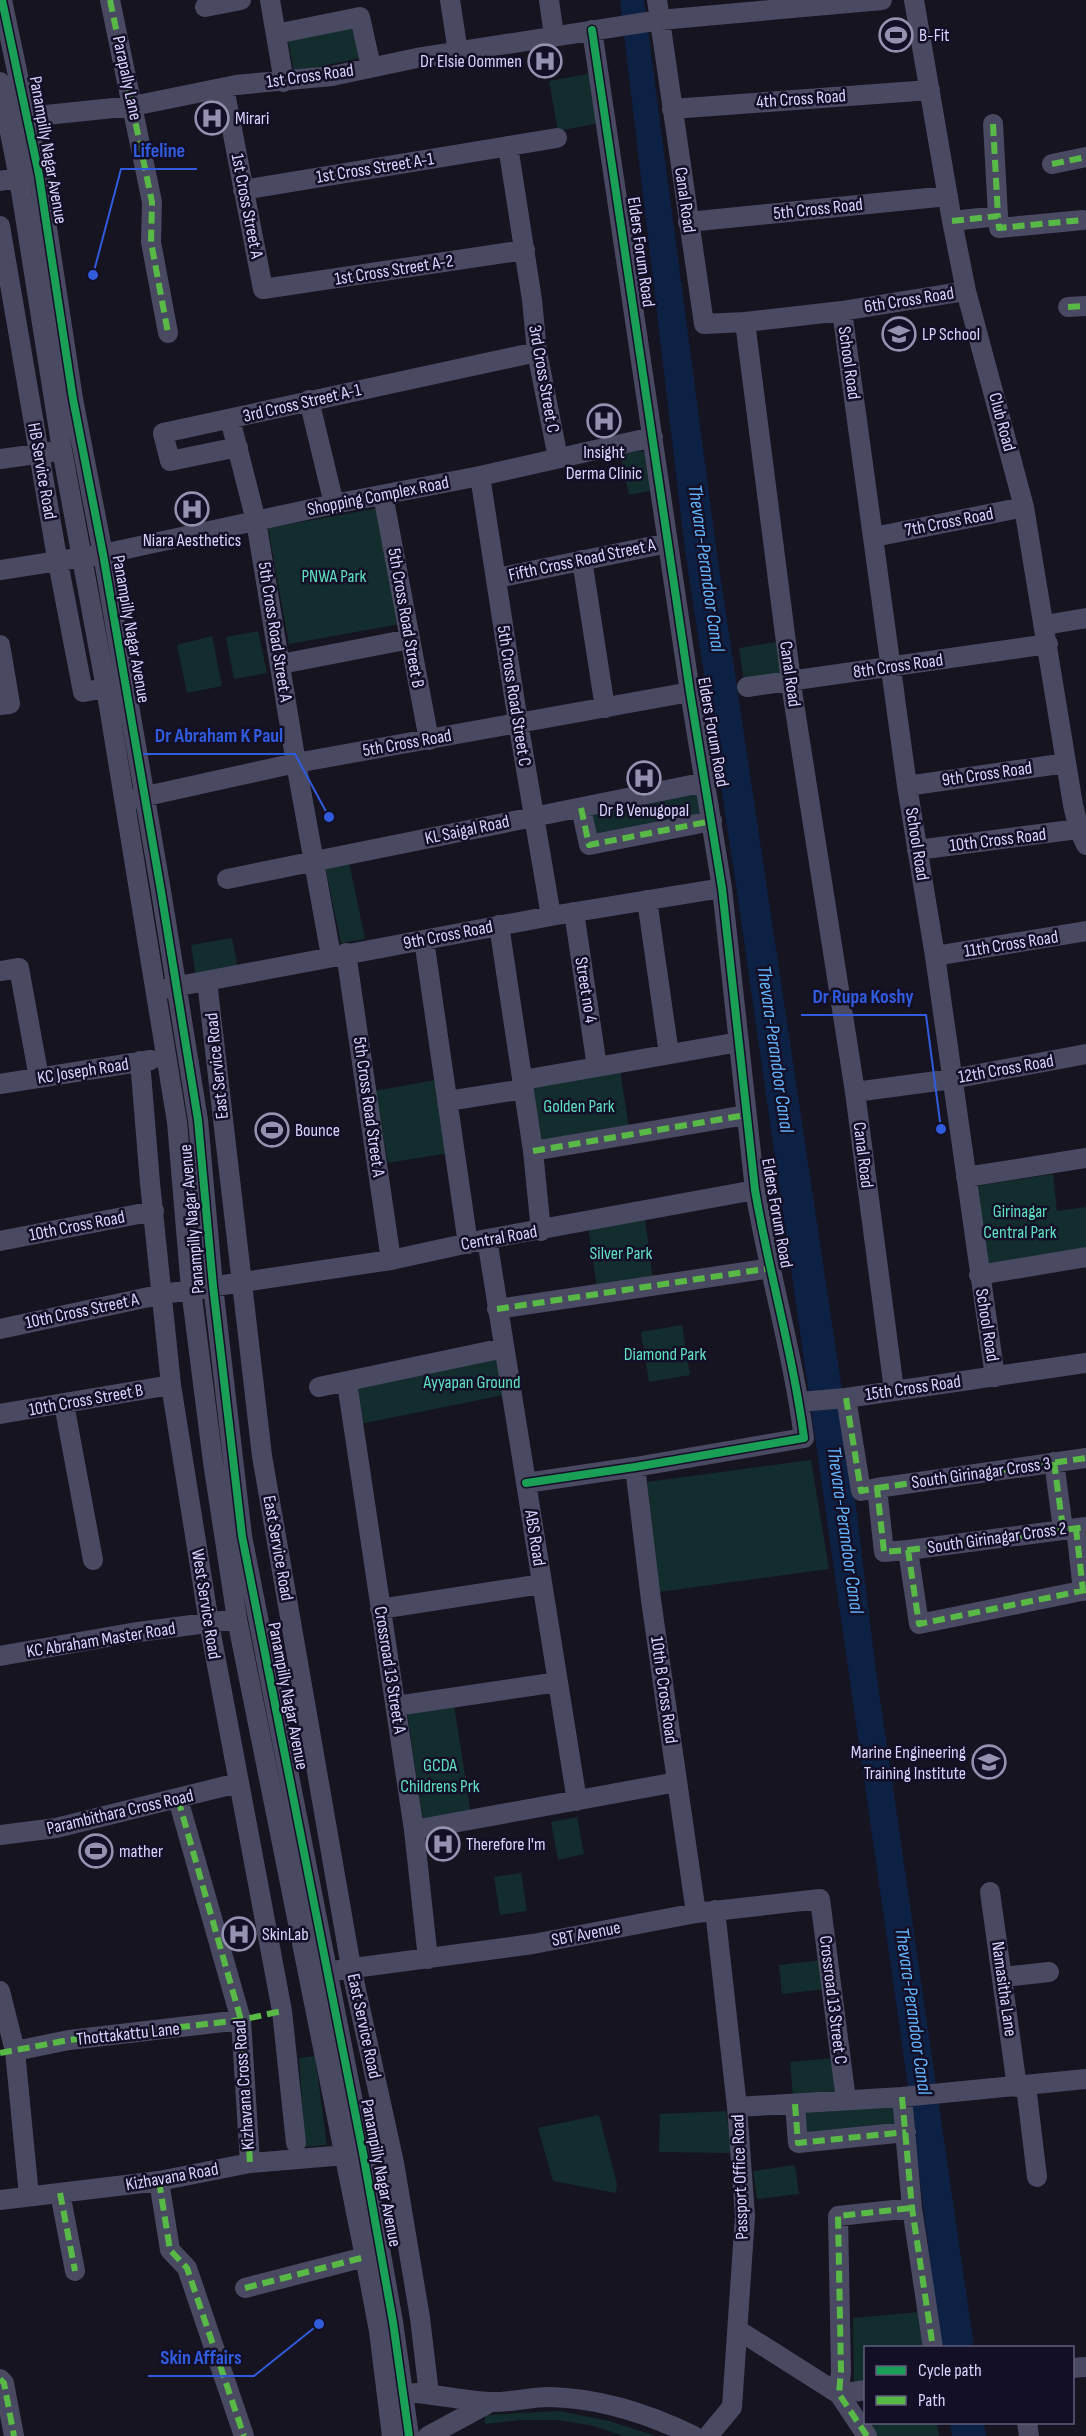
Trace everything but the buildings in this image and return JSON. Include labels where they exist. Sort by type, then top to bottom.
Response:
[{"type":"street","name":"Panampilly Nagar Avenue","points":[[2,0],[18,118],[19,178],[62,450],[106,688],[177,1122],[191,1290],[213,1462],[237,1619],[265,1762],[318,1973],[393,2322],[396,2393],[392,2436]]},
{"type":"street","name":"Parapally Lane","points":[[110,0],[152,202],[151,242],[168,333]]},
{"type":"street","points":[[205,7],[241,0]]},
{"type":"street","points":[[270,0],[284,82]]},
{"type":"street","points":[[450,0],[458,52]]},
{"type":"street","points":[[549,0],[554,36]]},
{"type":"street","name":"Canal Road","points":[[657,0],[704,324],[745,322],[791,682],[855,1092],[894,1390]]},
{"type":"street","name":"1st Cross Road","points":[[18,118],[133,106],[224,88],[332,76],[458,52],[660,20],[882,0]]},
{"type":"street","name":"Club Road","points":[[914,0],[966,291],[1024,507],[1066,763],[1084,834]]},
{"type":"street","points":[[276,34],[360,17],[371,67]]},
{"type":"street","name":"Elders Forum Road","points":[[592,30],[690,692],[722,888],[755,1190],[800,1402],[804,1438],[635,1467]]},
{"type":"street","name":"Panampilly Nagar Avenue","points":[[0,82],[18,118]]},
{"type":"street","name":"1st Cross Street A","points":[[224,88],[263,289]]},
{"type":"street","name":"4th Cross Road","points":[[672,109],[930,90]]},
{"type":"street","points":[[993,124],[999,228],[1083,220]]},
{"type":"street","name":"1st Cross Street A-1","points":[[243,190],[557,138]]},
{"type":"street","name":"3rd Cross Street C","points":[[508,146],[525,250],[537,352],[558,458]]},
{"type":"street","points":[[1052,164],[1086,157]]},
{"type":"street","name":"Panampilly Nagar Avenue","points":[[19,178],[74,399],[83,445],[176,986],[198,1120],[213,1286],[242,1536],[318,1973]]},
{"type":"street","name":"5th Cross Road","points":[[688,222],[948,196]]},
{"type":"street","points":[[952,221],[998,216]]},
{"type":"street","name":"HB Service Road","points":[[0,226],[83,692],[106,688]]},
{"type":"street","name":"1st Cross Street A-2","points":[[263,289],[525,250]]},
{"type":"street","name":"6th Cross Road","points":[[745,322],[842,311],[966,291]]},
{"type":"street","name":"School Road","points":[[842,311],[917,850],[936,956],[995,1377]]},
{"type":"street","name":"3rd Cross Street A-1","points":[[238,447],[171,462],[164,432],[537,352]]},
{"type":"street","points":[[309,400],[334,504]]},
{"type":"street","name":"5th Cross Road Street A","points":[[230,419],[256,520],[314,862],[339,955],[391,1260]]},
{"type":"street","name":"Shopping Complex Road","points":[[83,557],[480,476],[653,437]]},
{"type":"street","points":[[0,459],[83,445]]},
{"type":"street","name":"5th Cross Road Street C","points":[[480,476],[533,816],[551,916]]},
{"type":"street","name":"5th Cross Road Street B","points":[[383,495],[429,740]]},
{"type":"street","name":"7th Cross Road","points":[[874,537],[1024,507]]},
{"type":"street","name":"Fifth Cross Road Street A","points":[[496,578],[668,543]]},
{"type":"street","points":[[0,570],[83,557]]},
{"type":"street","points":[[582,561],[605,708]]},
{"type":"street","points":[[1045,625],[1086,618]]},
{"type":"street","points":[[281,664],[410,639]]},
{"type":"street","name":"8th Cross Road","points":[[747,687],[1048,644]]},
{"type":"street","points":[[0,645],[5,704]]},
{"type":"street","name":"5th Cross Road","points":[[125,801],[296,763],[690,692]]},
{"type":"street","name":"9th Cross Road","points":[[908,786],[1066,763]]},
{"type":"street","name":"KL Saigal Road","points":[[227,879],[706,782]]},
{"type":"street","points":[[581,808],[589,845],[712,821]]},
{"type":"street","name":"10th Cross Road","points":[[917,850],[1084,834]]},
{"type":"street","name":"9th Cross Road","points":[[156,990],[551,916],[722,888]]},
{"type":"street","points":[[647,900],[669,1054]]},
{"type":"street","name":"Street no 4","points":[[574,912],[597,1067]]},
{"type":"street","points":[[499,926],[533,1152],[541,1231]]},
{"type":"street","name":"11th Cross Road","points":[[936,956],[1086,931]]},
{"type":"street","points":[[424,940],[468,1244]]},
{"type":"street","points":[[0,971],[19,968],[39,1078]]},
{"type":"street","name":"East Service Road","points":[[207,981],[262,1456],[351,1967],[387,2133],[420,2318],[429,2394]]},
{"type":"street","points":[[448,1101],[597,1067],[739,1042]]},
{"type":"street","name":"KC Joseph Road","points":[[0,1084],[187,1054]]},
{"type":"street","name":"12th Cross Road","points":[[855,1092],[952,1079],[1086,1054]]},
{"type":"street","name":"West Service Road","points":[[140,1061],[171,1385],[209,1623],[282,2012],[296,2143]]},
{"type":"street","points":[[533,1152],[746,1115]]},
{"type":"street","points":[[966,1177],[1086,1158]]},
{"type":"street","name":"Central Road","points":[[241,1281],[391,1260],[487,1239],[541,1231],[755,1190]]},
{"type":"street","name":"10th Cross Road","points":[[0,1241],[154,1210]]},
{"type":"street","name":"ABS Road","points":[[487,1239],[577,1801]]},
{"type":"street","points":[[979,1275],[1086,1257]]},
{"type":"street","points":[[497,1309],[772,1268]]},
{"type":"street","points":[[163,1294],[241,1281]]},
{"type":"street","name":"10th Cross Street A","points":[[0,1329],[163,1294]]},
{"type":"street","points":[[319,1387],[347,1383],[504,1348]]},
{"type":"street","name":"15th Cross Road","points":[[800,1402],[846,1398],[1086,1363]]},
{"type":"street","name":"Crossroad 13 Street A","points":[[347,1383],[414,1830],[428,1959]]},
{"type":"street","name":"10th Cross Street B","points":[[0,1414],[171,1385]]},
{"type":"street","points":[[846,1398],[861,1491],[877,1488]]},
{"type":"street","points":[[64,1404],[93,1560]]},
{"type":"street","name":"South Girinagar Cross 3","points":[[877,1488],[1086,1458]]},
{"type":"street","points":[[908,1550],[919,1624],[1084,1591],[1075,1528],[1054,1462]]},
{"type":"street","points":[[526,1483],[635,1467]]},
{"type":"street","name":"10th B Cross Road","points":[[635,1467],[676,1782],[705,1912]]},
{"type":"street","name":"South Girinagar Cross 2","points":[[877,1488],[884,1552],[1075,1528]]},
{"type":"street","points":[[380,1609],[542,1584]]},
{"type":"street","name":"KC Abraham Master Road","points":[[0,1656],[237,1619]]},
{"type":"street","points":[[396,1706],[558,1682]]},
{"type":"street","name":"Parambithara Cross Road","points":[[0,1835],[56,1828],[178,1799],[265,1762]]},
{"type":"street","points":[[414,1830],[676,1782]]},
{"type":"street","name":"Kizhavana Cross Road","points":[[178,1799],[241,2020],[250,2163]]},
{"type":"street","name":"Namasitha Lane","points":[[990,1892],[1038,2177]]},
{"type":"street","name":"SBT Avenue","points":[[318,1973],[533,1944],[705,1912],[820,1899]]},
{"type":"street","name":"Crossroad 13 Street C","points":[[820,1899],[846,2100]]},
{"type":"street","name":"Passport Office Road","points":[[705,1912],[737,2107],[745,2216],[732,2407],[708,2436]]},
{"type":"street","points":[[1003,1977],[1048,1971]]},
{"type":"street","points":[[0,1991],[15,2051],[29,2196]]},
{"type":"street","name":"Thottakattu Lane","points":[[15,2051],[69,2040],[241,2020]]},
{"type":"street","points":[[737,2107],[903,2097],[1086,2079]]},
{"type":"street","points":[[903,2097],[912,2208],[933,2346]]},
{"type":"street","points":[[795,2104],[798,2143],[906,2132]]},
{"type":"street","name":"Kizhavana Road","points":[[0,2200],[159,2181],[250,2163],[356,2149],[387,2133]]},
{"type":"street","name":"Panampilly Nagar Avenue","points":[[356,2149],[365,2257],[396,2393],[409,2436]]},
{"type":"street","points":[[159,2181],[170,2250],[187,2268],[244,2436]]},
{"type":"street","points":[[60,2193],[75,2271]]},
{"type":"street","points":[[839,2394],[841,2371],[838,2216],[912,2208]]},
{"type":"street","points":[[245,2288],[365,2257]]},
{"type":"street","points":[[393,2322],[420,2318]]},
{"type":"street","points":[[738,2330],[839,2394],[867,2436]]},
{"type":"street","points":[[0,2379],[4,2383],[14,2436]]},
{"type":"street","points":[[839,2394],[864,2390]]},
{"type":"street","points":[[396,2393],[429,2394],[491,2402],[520,2398],[582,2399],[623,2408],[663,2421],[694,2436]]},
{"type":"street","points":[[428,2436],[491,2402]]},
{"type":"green space","points":[[357,21],[365,57],[294,72],[287,35]]},
{"type":"green space","points":[[593,73],[600,123],[558,131],[549,81]]},
{"type":"green space","points":[[641,450],[647,454],[654,490],[629,495],[620,455]]},
{"type":"green space","name":"PNWA Park","points":[[379,508],[400,624],[289,644],[268,528]]},
{"type":"green space","points":[[258,631],[267,673],[234,679],[226,637]]},
{"type":"green space","points":[[212,636],[222,686],[187,693],[177,645]]},
{"type":"green space","points":[[782,641],[786,677],[744,682],[739,648]]},
{"type":"green space","points":[[697,788],[702,819],[594,834],[587,810]]},
{"type":"green space","points":[[349,862],[365,939],[341,943],[325,867]]},
{"type":"green space","points":[[232,938],[238,968],[196,976],[191,945]]},
{"type":"green space","name":"Golden Park","points":[[620,1069],[629,1129],[537,1143],[528,1083]]},
{"type":"green space","points":[[435,1080],[448,1153],[388,1163],[375,1091]]},
{"type":"green space","name":"Girinagar Central Park","points":[[1053,1174],[1057,1211],[1086,1207],[1086,1252],[989,1267],[976,1186]]},
{"type":"green space","name":"Silver Park","points":[[645,1219],[653,1279],[597,1287],[588,1227]]},
{"type":"green space","name":"Diamond Park","points":[[682,1325],[690,1375],[649,1382],[641,1332]]},
{"type":"green space","name":"Ayyapan Ground","points":[[497,1358],[504,1395],[360,1424],[353,1390]]},
{"type":"green space","points":[[811,1460],[829,1569],[659,1592],[647,1482]]},
{"type":"green space","name":"GCDA Childrens Prk","points":[[454,1705],[471,1814],[423,1821],[407,1712]]},
{"type":"green space","points":[[577,1817],[584,1854],[558,1860],[551,1822]]},
{"type":"green space","points":[[521,1873],[527,1911],[500,1915],[494,1877]]},
{"type":"green space","points":[[822,1960],[826,1989],[782,1994],[779,1965]]},
{"type":"green space","points":[[315,2056],[327,2145],[305,2147],[299,2058]]},
{"type":"green space","points":[[835,2058],[839,2087],[832,2095],[793,2098],[790,2062]]},
{"type":"green space","points":[[897,2105],[897,2124],[808,2137],[801,2113]]},
{"type":"green space","points":[[726,2111],[732,2153],[659,2152],[660,2114]]},
{"type":"green space","points":[[599,2115],[617,2184],[616,2193],[553,2181],[538,2128]]},
{"type":"green space","points":[[795,2165],[799,2194],[757,2199],[753,2171]]},
{"type":"green space","points":[[919,2312],[924,2346],[864,2346],[864,2381],[854,2383],[853,2318]]},
{"type":"green space","points":[[560,2411],[609,2421],[656,2436],[623,2436],[594,2426],[559,2420],[521,2420],[485,2424],[485,2415]]},
{"type":"green space","points":[[868,2424],[937,2424],[939,2436],[876,2436]]},
{"type":"water","name":"Thevara-Perandoor Canal","points":[[620,0],[644,0],[716,547],[841,1384],[875,1664],[974,2346],[941,2346],[908,2086],[736,885],[685,550]]},
{"type":"water","name":"mather","points":[[103,1837],[105,1863],[88,1865],[86,1839]]},
{"type":"water","points":[[950,2424],[984,2424],[986,2436],[952,2436]]},
{"type":"marked path","points":[[110,0],[152,202],[151,242],[168,333]]},
{"type":"marked path","points":[[993,124],[998,216]]},
{"type":"marked path","points":[[1052,164],[1086,157]]},
{"type":"marked path","points":[[952,221],[998,216],[999,228],[1083,220]]},
{"type":"marked path","points":[[1068,307],[1086,306]]},
{"type":"marked path","points":[[581,808],[589,845],[712,821]]},
{"type":"marked path","points":[[533,1151],[746,1115]]},
{"type":"marked path","points":[[497,1309],[772,1268]]},
{"type":"marked path","points":[[846,1398],[861,1491],[877,1488],[884,1552],[908,1550],[919,1624],[1086,1590]]},
{"type":"marked path","points":[[877,1488],[1086,1458]]},
{"type":"marked path","points":[[1054,1462],[1063,1529]]},
{"type":"marked path","points":[[908,1550],[1086,1527]]},
{"type":"marked path","points":[[1076,1528],[1083,1591]]},
{"type":"marked path","points":[[178,1799],[241,2020],[250,2163]]},
{"type":"marked path","points":[[0,2053],[69,2040],[241,2020],[282,2011]]},
{"type":"marked path","points":[[902,2097],[912,2208],[933,2346]]},
{"type":"marked path","points":[[795,2104],[798,2143],[906,2132]]},
{"type":"marked path","points":[[159,2181],[170,2250],[187,2268],[244,2436]]},
{"type":"marked path","points":[[60,2193],[75,2271]]},
{"type":"marked path","points":[[867,2436],[839,2394],[841,2371],[838,2216],[912,2208]]},
{"type":"marked path","points":[[245,2288],[365,2257]]},
{"type":"marked path","points":[[0,2379],[4,2383],[14,2436]]},
{"type":"cycle path","points":[[2,0],[39,175],[73,399],[103,554],[198,1120],[213,1286],[242,1536],[363,2153],[393,2322],[409,2436]]},
{"type":"cycle path","points":[[526,1483],[804,1438],[794,1375],[755,1190],[722,888],[690,692],[592,30]]},
{"type":"place","name":"B-Fit","points":[[896,35]]},
{"type":"place","name":"Dr Elsie Oommen","points":[[545,61]]},
{"type":"place","name":"Mirari","points":[[212,118]]},
{"type":"place","name":"Lifeline","points":[[93,275]]},
{"type":"place","name":"LP School","points":[[899,334]]},
{"type":"place","name":"Insight Derma Clinic","points":[[604,421]]},
{"type":"place","name":"Niara Aesthetics","points":[[192,509]]},
{"type":"place","name":"Dr B Venugopal","points":[[644,778]]},
{"type":"place","name":"Dr Abraham K Paul","points":[[329,817]]},
{"type":"place","name":"Dr Rupa Koshy","points":[[941,1129]]},
{"type":"place","name":"Bounce","points":[[272,1130]]},
{"type":"place","name":"Marine Engineering Training Institute","points":[[989,1762]]},
{"type":"place","name":"Therefore I'm","points":[[443,1844]]},
{"type":"place","name":"mather","points":[[96,1851]]},
{"type":"place","name":"SkinLab","points":[[239,1934]]},
{"type":"place","name":"Skin Affairs","points":[[319,2324]]}]
